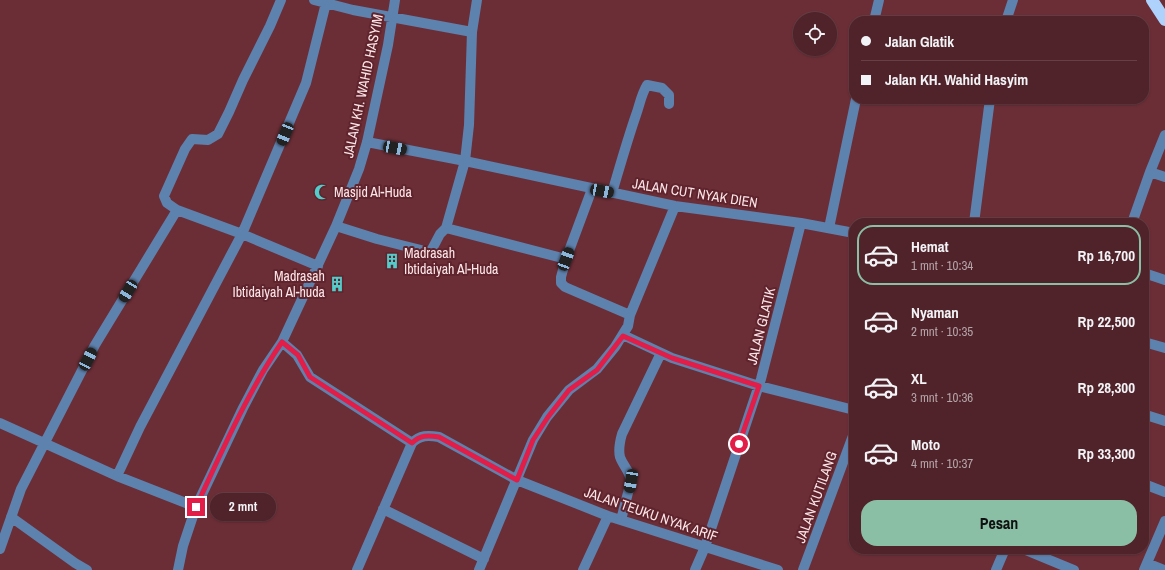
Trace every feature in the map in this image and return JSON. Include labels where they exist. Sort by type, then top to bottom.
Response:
[{"type":"highway","points":[[1152,0],[1165,20]]},
{"type":"street","points":[[281,0],[218,134],[208,140],[192,139],[185,149],[164,196],[167,203],[177,210],[242,234],[318,266]]},
{"type":"street","points":[[314,0],[353,10],[472,32]]},
{"type":"street","name":"JALAN KH. WAHID HASYIM","points":[[178,570],[183,546],[196,507],[243,408],[263,370],[282,342],[336,226],[359,169],[367,142],[388,45],[395,0]]},
{"type":"street","points":[[336,226],[377,239],[429,252],[440,234],[446,228],[465,161],[469,124],[472,32],[477,0]]},
{"type":"street","points":[[875,16],[879,0]]},
{"type":"street","points":[[1008,16],[1013,0]]},
{"type":"street","points":[[117,476],[140,427],[242,234],[306,83],[326,3]]},
{"type":"street","points":[[612,193],[641,94],[647,85],[662,88],[669,95],[669,104]]},
{"type":"street","points":[[829,228],[855,104]]},
{"type":"street","points":[[975,218],[989,104]]},
{"type":"street","points":[[1134,218],[1165,135]]},
{"type":"street","name":"JALAN CUT NYAK DIEN","points":[[367,142],[465,161],[676,206],[802,223],[849,232]]},
{"type":"street","points":[[1150,172],[1165,177]]},
{"type":"street","points":[[592,189],[566,259],[561,277],[561,283],[565,287],[630,315]]},
{"type":"street","points":[[479,570],[533,440],[548,417],[569,390],[597,370],[623,336],[628,326],[630,315],[676,206]]},
{"type":"street","points":[[0,549],[21,489],[95,345],[177,210]]},
{"type":"street","name":"JALAN GLATIK","points":[[695,570],[705,547],[759,386],[802,223]]},
{"type":"street","points":[[446,228],[566,259]]},
{"type":"street","points":[[1149,275],[1165,280]]},
{"type":"street","points":[[623,336],[672,358],[759,386],[849,409]]},
{"type":"street","points":[[282,342],[298,355],[310,377],[412,443],[357,570]]},
{"type":"street","points":[[1149,343],[1165,348]]},
{"type":"street","points":[[621,520],[631,481],[630,475],[620,457],[620,440],[661,353]]},
{"type":"street","points":[[1149,416],[1165,421]]},
{"type":"street","points":[[0,423],[117,476],[196,507]]},
{"type":"street","name":"JALAN TEUKU NYAK ARIF","points":[[412,443],[417,438],[429,435],[439,437],[517,480],[608,516],[778,570]]},
{"type":"street","name":"JALAN KUTILANG","points":[[803,570],[849,446]]},
{"type":"street","points":[[1149,486],[1165,492]]},
{"type":"street","points":[[383,509],[484,559]]},
{"type":"street","points":[[584,570],[608,516]]},
{"type":"street","points":[[11,517],[87,570]]},
{"type":"street","points":[[1164,570],[1145,566],[1165,520]]},
{"type":"street","points":[[996,570],[1003,554]]},
{"type":"street","points":[[1035,554],[1074,570]]},
{"type":"place","name":"Masjid Al-Huda","points":[[322,192]]},
{"type":"place","name":"Madrasah Ibtidaiyah Al-Huda","points":[[392,261]]},
{"type":"place","name":"Madrasah Ibtidaiyah Al-huda","points":[[337,284]]},
{"type":"route","points":[[196,507],[243,408],[263,370],[282,342],[298,355],[310,377],[412,443],[417,438],[429,435],[439,437],[517,480],[533,440],[548,417],[569,390],[597,370],[623,336],[672,358],[759,386],[739,444]]}]
